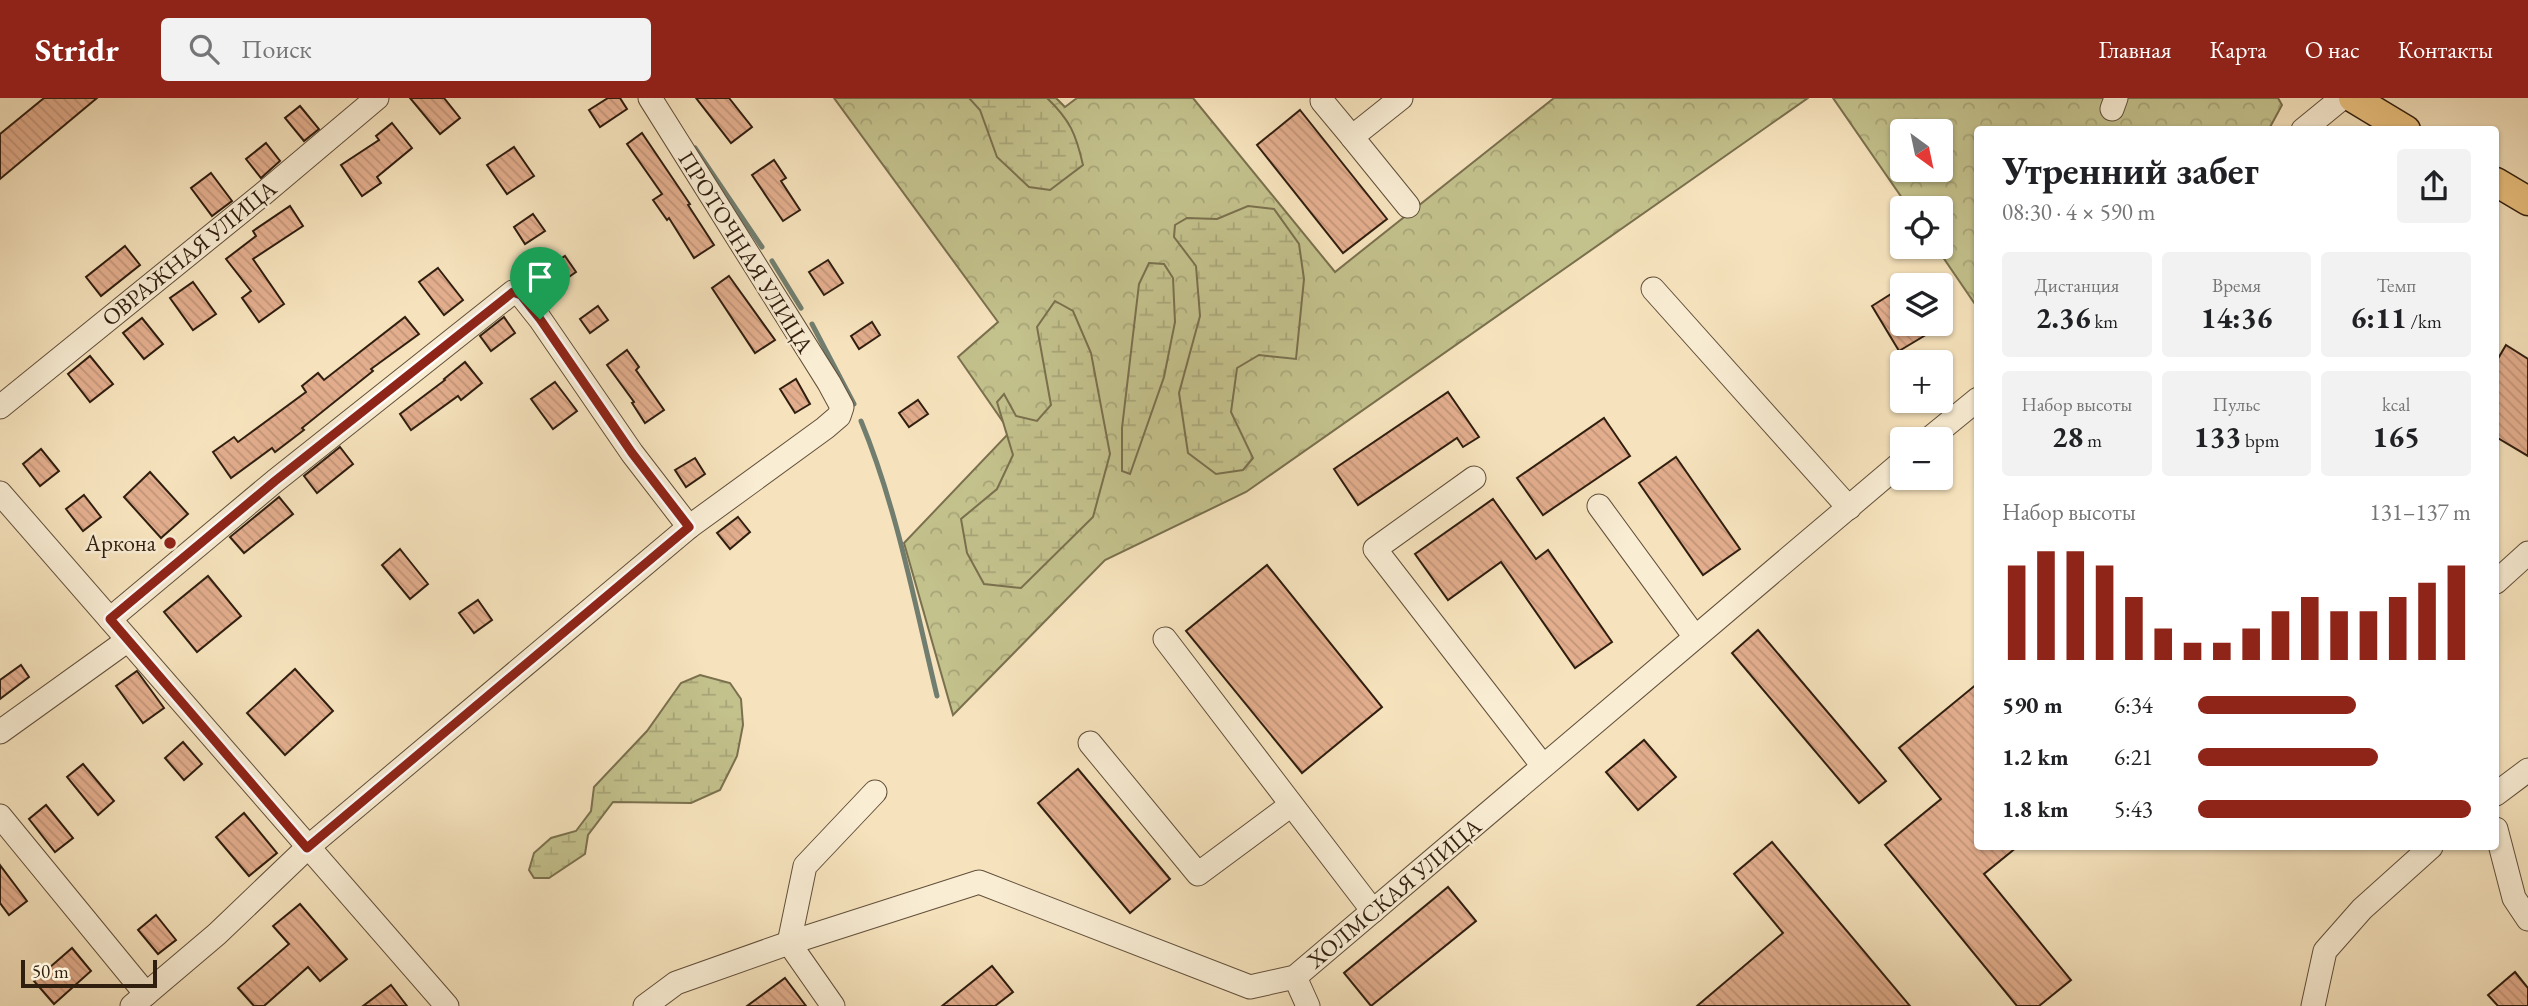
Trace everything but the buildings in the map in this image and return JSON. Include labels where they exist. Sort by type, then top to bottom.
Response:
[{"type":"main road","points":[[2353,98],[2399,126]]},
{"type":"main road","points":[[2499,184],[2528,201]]},
{"type":"street","name":"ОВРАЖНАЯ УЛИЦА","points":[[0,407],[377,98]]},
{"type":"street","name":"ПРОТОЧНАЯ УЛИЦА","points":[[650,98],[842,407],[839,416],[825,428],[689,527]]},
{"type":"street","points":[[1352,137],[1401,98]]},
{"type":"street","points":[[2308,126],[2342,98]]},
{"type":"street","points":[[1322,101],[1408,206]]},
{"type":"street","points":[[1653,289],[1849,508]]},
{"type":"street","points":[[0,816],[139,1000],[217,934],[307,848],[689,527],[632,453],[540,319],[521,295],[513,292],[275,481],[110,619]]},
{"type":"street","points":[[1944,427],[1974,402]]},
{"type":"street","name":"ХОЛМСКАЯ УЛИЦА","points":[[645,1006],[676,983],[789,943],[979,882],[1250,987],[1295,977],[1890,472]]},
{"type":"street","points":[[1474,478],[1375,549],[1543,766]]},
{"type":"street","points":[[0,493],[447,1006]]},
{"type":"street","points":[[1599,506],[1695,637]]},
{"type":"street","points":[[2499,579],[2528,553]]},
{"type":"street","points":[[1165,639],[1373,911]]},
{"type":"street","points":[[0,732],[128,640]]},
{"type":"street","points":[[1090,743],[1198,874],[1291,805]]},
{"type":"street","points":[[2499,792],[2528,770]]},
{"type":"street","points":[[833,1006],[789,943],[805,866],[875,792]]},
{"type":"street","points":[[2499,840],[2514,898],[2528,919]]},
{"type":"street","points":[[2313,1006],[2325,951],[2362,909],[2428,850]]},
{"type":"street","points":[[1295,977],[1308,1006]]},
{"type":"green space","points":[[834,98],[1056,98],[1065,107],[1077,98],[1193,98],[1335,272],[1554,98],[1808,98],[1246,492],[1105,560],[953,715],[904,543],[1010,432],[958,357],[998,322]]},
{"type":"green space","points":[[969,98],[1047,98],[1071,128],[1083,165],[1050,190],[1029,187],[997,157],[980,110]]},
{"type":"green space","points":[[1833,98],[2278,98],[2282,105],[2271,126],[1974,126],[1974,303],[1944,259],[1953,259],[1953,196],[1901,196],[1891,182],[1953,182],[1953,119],[1890,119],[1890,180]]},
{"type":"green space","points":[[1248,206],[1274,209],[1299,244],[1304,279],[1296,359],[1259,355],[1237,368],[1231,412],[1253,458],[1243,470],[1216,474],[1188,453],[1179,393],[1200,316],[1196,266],[1174,237],[1175,225],[1187,218],[1217,219]]},
{"type":"green space","points":[[1149,263],[1164,264],[1173,278],[1175,322],[1164,377],[1130,474],[1122,471],[1122,428],[1139,284]]},
{"type":"green space","points":[[1055,301],[1073,311],[1091,353],[1110,454],[1093,517],[1021,588],[984,584],[967,553],[961,519],[997,489],[1013,455],[997,402],[1004,394],[1016,416],[1037,421],[1051,405],[1037,327]]},
{"type":"green space","points":[[700,675],[730,683],[741,699],[743,725],[737,756],[720,790],[691,803],[613,802],[588,835],[585,854],[549,878],[534,878],[529,870],[534,853],[551,838],[576,831],[591,811],[594,787],[647,731],[681,683]]},
{"type":"waterway","points":[[695,148],[762,247]]},
{"type":"waterway","points":[[772,261],[801,308]]},
{"type":"waterway","points":[[812,324],[854,404]]},
{"type":"waterway","points":[[861,421],[895,522],[937,696]]},
{"type":"place","name":"Аркона","points":[[170,543]]},
{"type":"route","points":[[513,292],[521,295],[540,319],[632,453],[689,527],[307,848],[110,619],[275,481],[513,292]]}]
